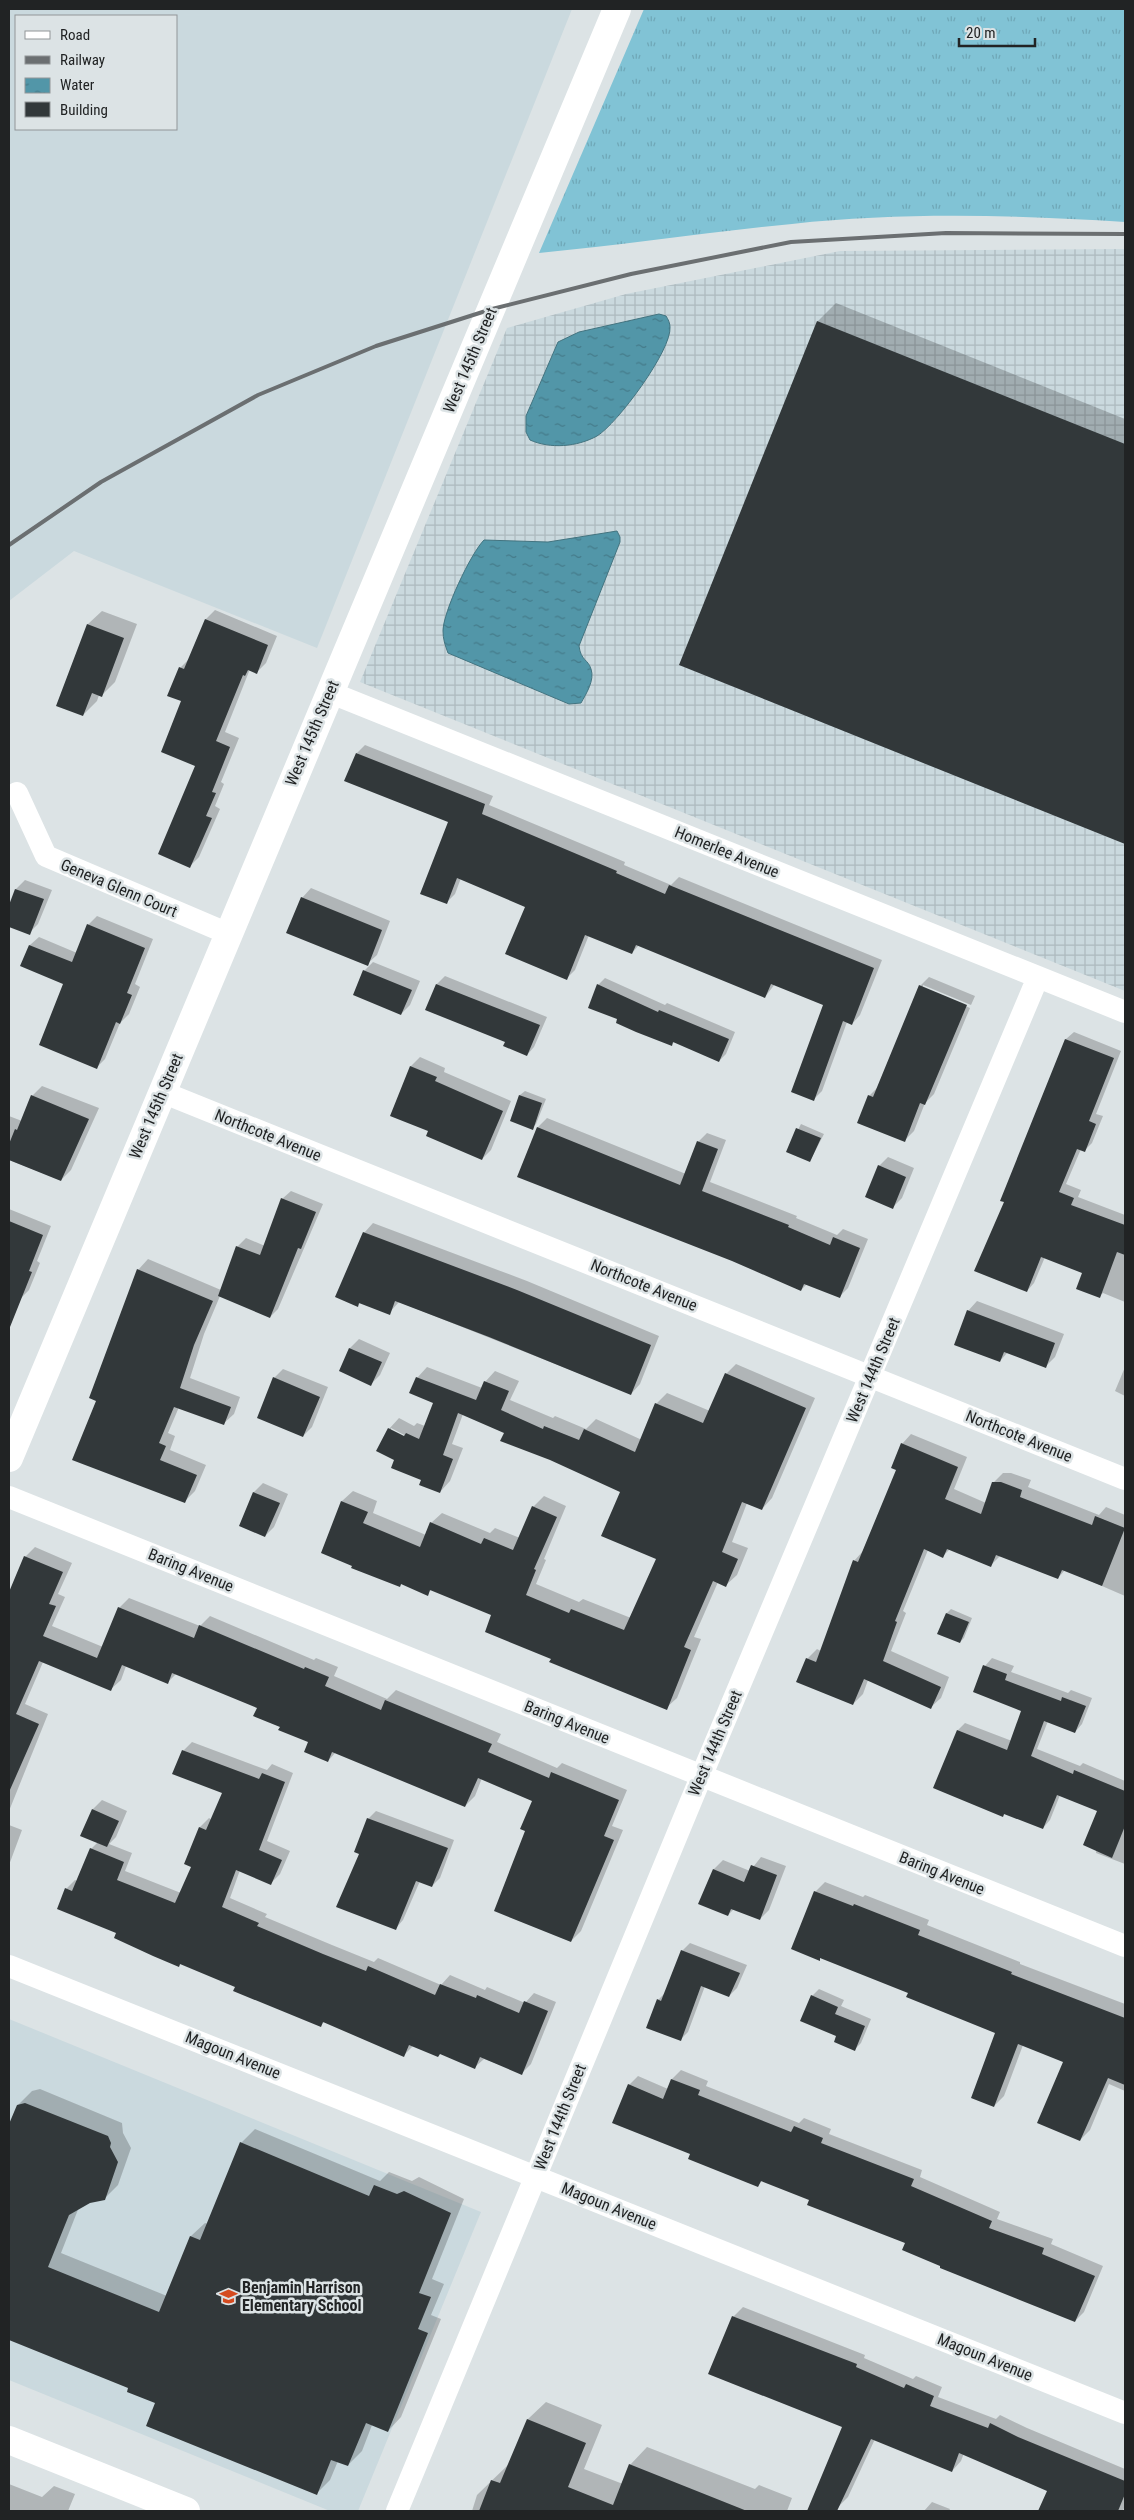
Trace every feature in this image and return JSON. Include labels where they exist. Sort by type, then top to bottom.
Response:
[{"type":"street","name":"West 145th Street","points":[[9,1458],[329,692],[618,9]]},
{"type":"street","name":"Homerlee Avenue","points":[[329,692],[1125,1012]]},
{"type":"street","name":"Geneva Glenn Court","points":[[17,793],[46,856],[229,934]]},
{"type":"street","name":"West 144th Street","points":[[397,2511],[701,1777],[1038,977]]},
{"type":"street","name":"Northcote Avenue","points":[[162,1092],[1125,1479]]},
{"type":"street","name":"Baring Avenue","points":[[9,1496],[701,1777],[1125,1946]]},
{"type":"street","name":"Magoun Avenue","points":[[9,1966],[1125,2413]]},
{"type":"street","points":[[9,2440],[186,2511]]},
{"type":"shaded area","points":[[9,9],[572,9],[317,648],[74,551],[9,601]]},
{"type":"shaded area","points":[[1125,249],[1125,991],[360,682],[507,328],[626,294],[840,251]]},
{"type":"shaded area","name":"Benjamin Harrison Elementary School","points":[[9,2019],[481,2212],[358,2511],[330,2511],[9,2380]]},
{"type":"green space","points":[[644,9],[1125,9],[1125,222],[1000,216],[917,216],[833,220],[539,253]]},
{"type":"water","points":[[659,314],[666,316],[670,326],[668,338],[662,352],[642,386],[606,429],[589,440],[564,446],[546,445],[530,440],[526,432],[526,416],[558,342],[579,332]]},
{"type":"water","points":[[617,531],[620,542],[579,646],[581,655],[590,666],[592,673],[589,687],[581,703],[569,704],[448,653],[444,642],[444,622],[465,569],[484,540],[548,542]]},
{"type":"building","points":[[817,321],[1125,444],[1125,844],[679,665]]},
{"type":"building","points":[[205,619],[268,645],[257,674],[248,670],[245,676],[243,675],[216,741],[230,747],[212,792],[216,793],[206,816],[212,818],[190,868],[158,854],[195,766],[161,752],[181,701],[167,696],[179,667],[184,669]]},
{"type":"building","points":[[87,624],[124,638],[102,697],[92,693],[83,716],[56,706]]},
{"type":"building","points":[[356,753],[485,804],[482,814],[617,871],[616,873],[665,894],[669,885],[874,968],[852,1025],[843,1021],[814,1101],[791,1092],[823,1005],[771,984],[765,998],[636,945],[632,954],[585,935],[567,980],[505,954],[525,907],[457,878],[447,904],[420,894],[448,822],[344,781]]},
{"type":"building","points":[[15,889],[44,899],[30,935],[9,927],[9,905]]},
{"type":"building","points":[[301,897],[382,930],[368,966],[286,933]]},
{"type":"building","points":[[87,924],[145,948],[127,993],[132,995],[120,1024],[116,1022],[97,1069],[39,1045],[63,984],[20,966],[29,945],[72,962]]},
{"type":"building","points":[[363,970],[412,990],[401,1015],[353,995]]},
{"type":"building","points":[[436,984],[540,1025],[527,1056],[503,1046],[505,1042],[425,1010]]},
{"type":"building","points":[[597,984],[658,1012],[659,1010],[729,1039],[719,1062],[673,1042],[672,1046],[636,1032],[616,1023],[617,1019],[588,1008]]},
{"type":"building","points":[[919,985],[967,1005],[925,1105],[920,1103],[905,1142],[857,1123],[868,1095],[873,1097]]},
{"type":"building","points":[[1065,1039],[1114,1058],[1089,1121],[1096,1124],[1085,1152],[1077,1149],[1059,1192],[1074,1198],[1071,1205],[1125,1225],[1125,1255],[1117,1252],[1100,1298],[1076,1289],[1082,1273],[1041,1257],[1027,1292],[974,1271],[1004,1202],[1000,1201]]},
{"type":"building","points":[[410,1066],[437,1077],[435,1081],[503,1111],[482,1160],[426,1136],[428,1131],[390,1116]]},
{"type":"building","points":[[31,1095],[89,1119],[61,1181],[9,1160],[9,1144],[15,1129],[17,1130]]},
{"type":"building","points":[[519,1095],[542,1103],[533,1130],[510,1121]]},
{"type":"building","points":[[537,1127],[680,1185],[697,1141],[718,1149],[702,1191],[789,1225],[788,1227],[830,1245],[833,1237],[860,1248],[840,1298],[804,1284],[801,1291],[732,1261],[517,1177]]},
{"type":"building","points":[[796,1128],[821,1138],[810,1162],[786,1152]]},
{"type":"building","points":[[878,1165],[906,1177],[893,1209],[865,1197]]},
{"type":"building","points":[[281,1198],[316,1212],[301,1249],[298,1248],[270,1318],[218,1296],[236,1246],[260,1255]]},
{"type":"building","points":[[9,1221],[43,1235],[29,1271],[32,1272],[10,1327]]},
{"type":"building","points":[[363,1232],[517,1290],[651,1345],[631,1395],[395,1301],[390,1315],[359,1303],[358,1307],[335,1297]]},
{"type":"building","points":[[137,1269],[213,1301],[194,1345],[180,1388],[231,1407],[224,1425],[174,1407],[159,1443],[166,1446],[160,1460],[197,1475],[185,1503],[72,1460],[96,1401],[89,1398]]},
{"type":"building","points":[[967,1310],[1055,1343],[1046,1368],[1004,1352],[1000,1362],[954,1345]]},
{"type":"building","points":[[349,1348],[382,1362],[371,1386],[339,1371]]},
{"type":"building","points":[[725,1373],[806,1408],[762,1510],[742,1502],[722,1552],[738,1559],[726,1587],[713,1581],[684,1647],[691,1650],[667,1710],[549,1662],[551,1659],[485,1632],[491,1615],[430,1590],[428,1596],[401,1584],[400,1587],[351,1568],[352,1566],[321,1553],[341,1501],[368,1512],[363,1523],[420,1547],[430,1522],[481,1544],[484,1538],[513,1550],[532,1506],[557,1517],[534,1569],[536,1570],[526,1595],[569,1613],[571,1609],[624,1630],[656,1559],[601,1536],[620,1492],[550,1460],[500,1441],[504,1433],[458,1413],[443,1455],[453,1459],[440,1493],[419,1485],[421,1480],[391,1468],[394,1460],[376,1451],[388,1428],[404,1436],[406,1433],[419,1439],[433,1403],[409,1393],[416,1377],[476,1400],[484,1381],[509,1391],[501,1410],[543,1429],[544,1426],[579,1440],[584,1429],[635,1452],[655,1403],[703,1423]]},
{"type":"building","points":[[273,1377],[320,1397],[303,1437],[257,1418]]},
{"type":"building","points":[[901,1443],[958,1467],[945,1499],[981,1514],[992,1482],[1001,1482],[1022,1490],[1020,1497],[1092,1525],[1095,1516],[1125,1528],[1102,1586],[1062,1570],[1058,1579],[996,1555],[991,1567],[947,1549],[943,1558],[924,1549],[895,1621],[897,1622],[883,1661],[941,1687],[931,1709],[864,1679],[853,1705],[796,1682],[806,1658],[816,1662],[853,1560],[858,1562],[896,1470],[891,1468]]},
{"type":"building","points":[[253,1492],[280,1503],[265,1537],[239,1526]]},
{"type":"building","points":[[24,1556],[63,1572],[49,1604],[56,1606],[43,1636],[97,1658],[118,1607],[194,1638],[199,1625],[304,1669],[305,1667],[329,1677],[325,1686],[381,1710],[385,1700],[492,1744],[488,1752],[549,1778],[551,1772],[619,1800],[604,1836],[614,1840],[571,1942],[494,1911],[525,1831],[520,1829],[532,1801],[478,1778],[465,1807],[332,1752],[328,1762],[304,1752],[308,1742],[278,1730],[280,1727],[253,1716],[257,1708],[172,1673],[168,1684],[122,1665],[111,1691],[39,1661],[16,1714],[39,1724],[9,1792],[9,1592]]},
{"type":"building","points":[[946,1613],[969,1622],[960,1643],[937,1634]]},
{"type":"building","points":[[983,1665],[1007,1674],[1005,1680],[1061,1701],[1062,1697],[1086,1706],[1075,1733],[1044,1721],[1031,1756],[1073,1774],[1074,1770],[1125,1791],[1125,1826],[1112,1858],[1083,1845],[1097,1811],[1057,1795],[1043,1829],[1004,1814],[1003,1817],[933,1788],[957,1730],[1007,1750],[1021,1711],[973,1692]]},
{"type":"building","points":[[182,1750],[259,1779],[262,1773],[285,1782],[259,1850],[282,1860],[271,1885],[236,1870],[222,1907],[259,1923],[257,1926],[323,1954],[366,1971],[368,1966],[435,1995],[440,1984],[476,1998],[477,1995],[519,2013],[524,2001],[548,2011],[522,2075],[480,2057],[475,2069],[440,2054],[438,2057],[409,2045],[404,2057],[323,2022],[321,2027],[233,1991],[235,1987],[180,1964],[179,1967],[153,1956],[114,1938],[116,1933],[57,1909],[65,1888],[72,1891],[90,1848],[124,1862],[117,1880],[175,1903],[191,1867],[184,1864],[199,1827],[206,1830],[222,1793],[172,1774]]},
{"type":"building","points":[[92,1809],[119,1821],[107,1847],[80,1836]]},
{"type":"building","points":[[367,1818],[448,1848],[432,1887],[416,1881],[396,1930],[336,1907],[359,1854],[354,1852]]},
{"type":"building","points":[[751,1865],[777,1875],[760,1920],[731,1909],[728,1916],[698,1904],[713,1869],[744,1882]]},
{"type":"building","points":[[814,1891],[853,1906],[854,1904],[920,1930],[918,1935],[1012,1972],[1011,1974],[1125,2018],[1125,2085],[1108,2078],[1080,2141],[1037,2123],[1063,2062],[1018,2044],[994,2107],[971,2098],[995,2033],[906,1997],[908,1993],[820,1958],[820,1961],[791,1949]]},
{"type":"building","points":[[681,1950],[740,1973],[729,1997],[701,1986],[681,2041],[646,2028],[657,1999],[661,2001]]},
{"type":"building","points":[[811,1995],[838,2007],[835,2014],[865,2026],[855,2051],[834,2042],[836,2036],[800,2021]]},
{"type":"building","points":[[671,2079],[700,2090],[698,2095],[791,2132],[794,2126],[823,2138],[821,2143],[914,2179],[911,2186],[992,2221],[989,2228],[1044,2248],[1042,2254],[1095,2276],[1075,2322],[940,2268],[940,2266],[902,2250],[905,2243],[807,2205],[809,2200],[761,2181],[758,2187],[688,2159],[690,2154],[612,2123],[628,2084],[663,2099]]},
{"type":"building","name":"Benjamin Harrison Elementary School","points":[[25,2103],[108,2136],[111,2143],[110,2147],[118,2162],[105,2200],[90,2203],[69,2215],[48,2267],[159,2312],[190,2236],[200,2240],[240,2142],[369,2196],[374,2185],[397,2194],[404,2191],[451,2213],[419,2293],[431,2297],[418,2329],[428,2333],[388,2432],[366,2423],[348,2466],[331,2460],[317,2495],[146,2426],[155,2403],[127,2392],[128,2388],[9,2340],[9,2124],[17,2105]]},
{"type":"building","points":[[732,2316],[857,2364],[856,2367],[904,2388],[906,2384],[934,2396],[930,2406],[988,2428],[990,2423],[1018,2437],[1125,2481],[1125,2494],[1118,2511],[1038,2511],[1047,2491],[959,2453],[952,2472],[871,2439],[837,2511],[807,2511],[842,2427],[708,2374]]},
{"type":"building","points":[[527,2419],[586,2443],[568,2487],[613,2505],[629,2464],[747,2511],[479,2511],[491,2480],[500,2483]]},
{"type":"railway","points":[[9,545],[101,482],[258,395],[376,346],[492,309],[631,274],[791,242],[946,233],[1125,234]]},
{"type":"place","name":"Benjamin Harrison Elementary School","points":[[228,2296]]}]
